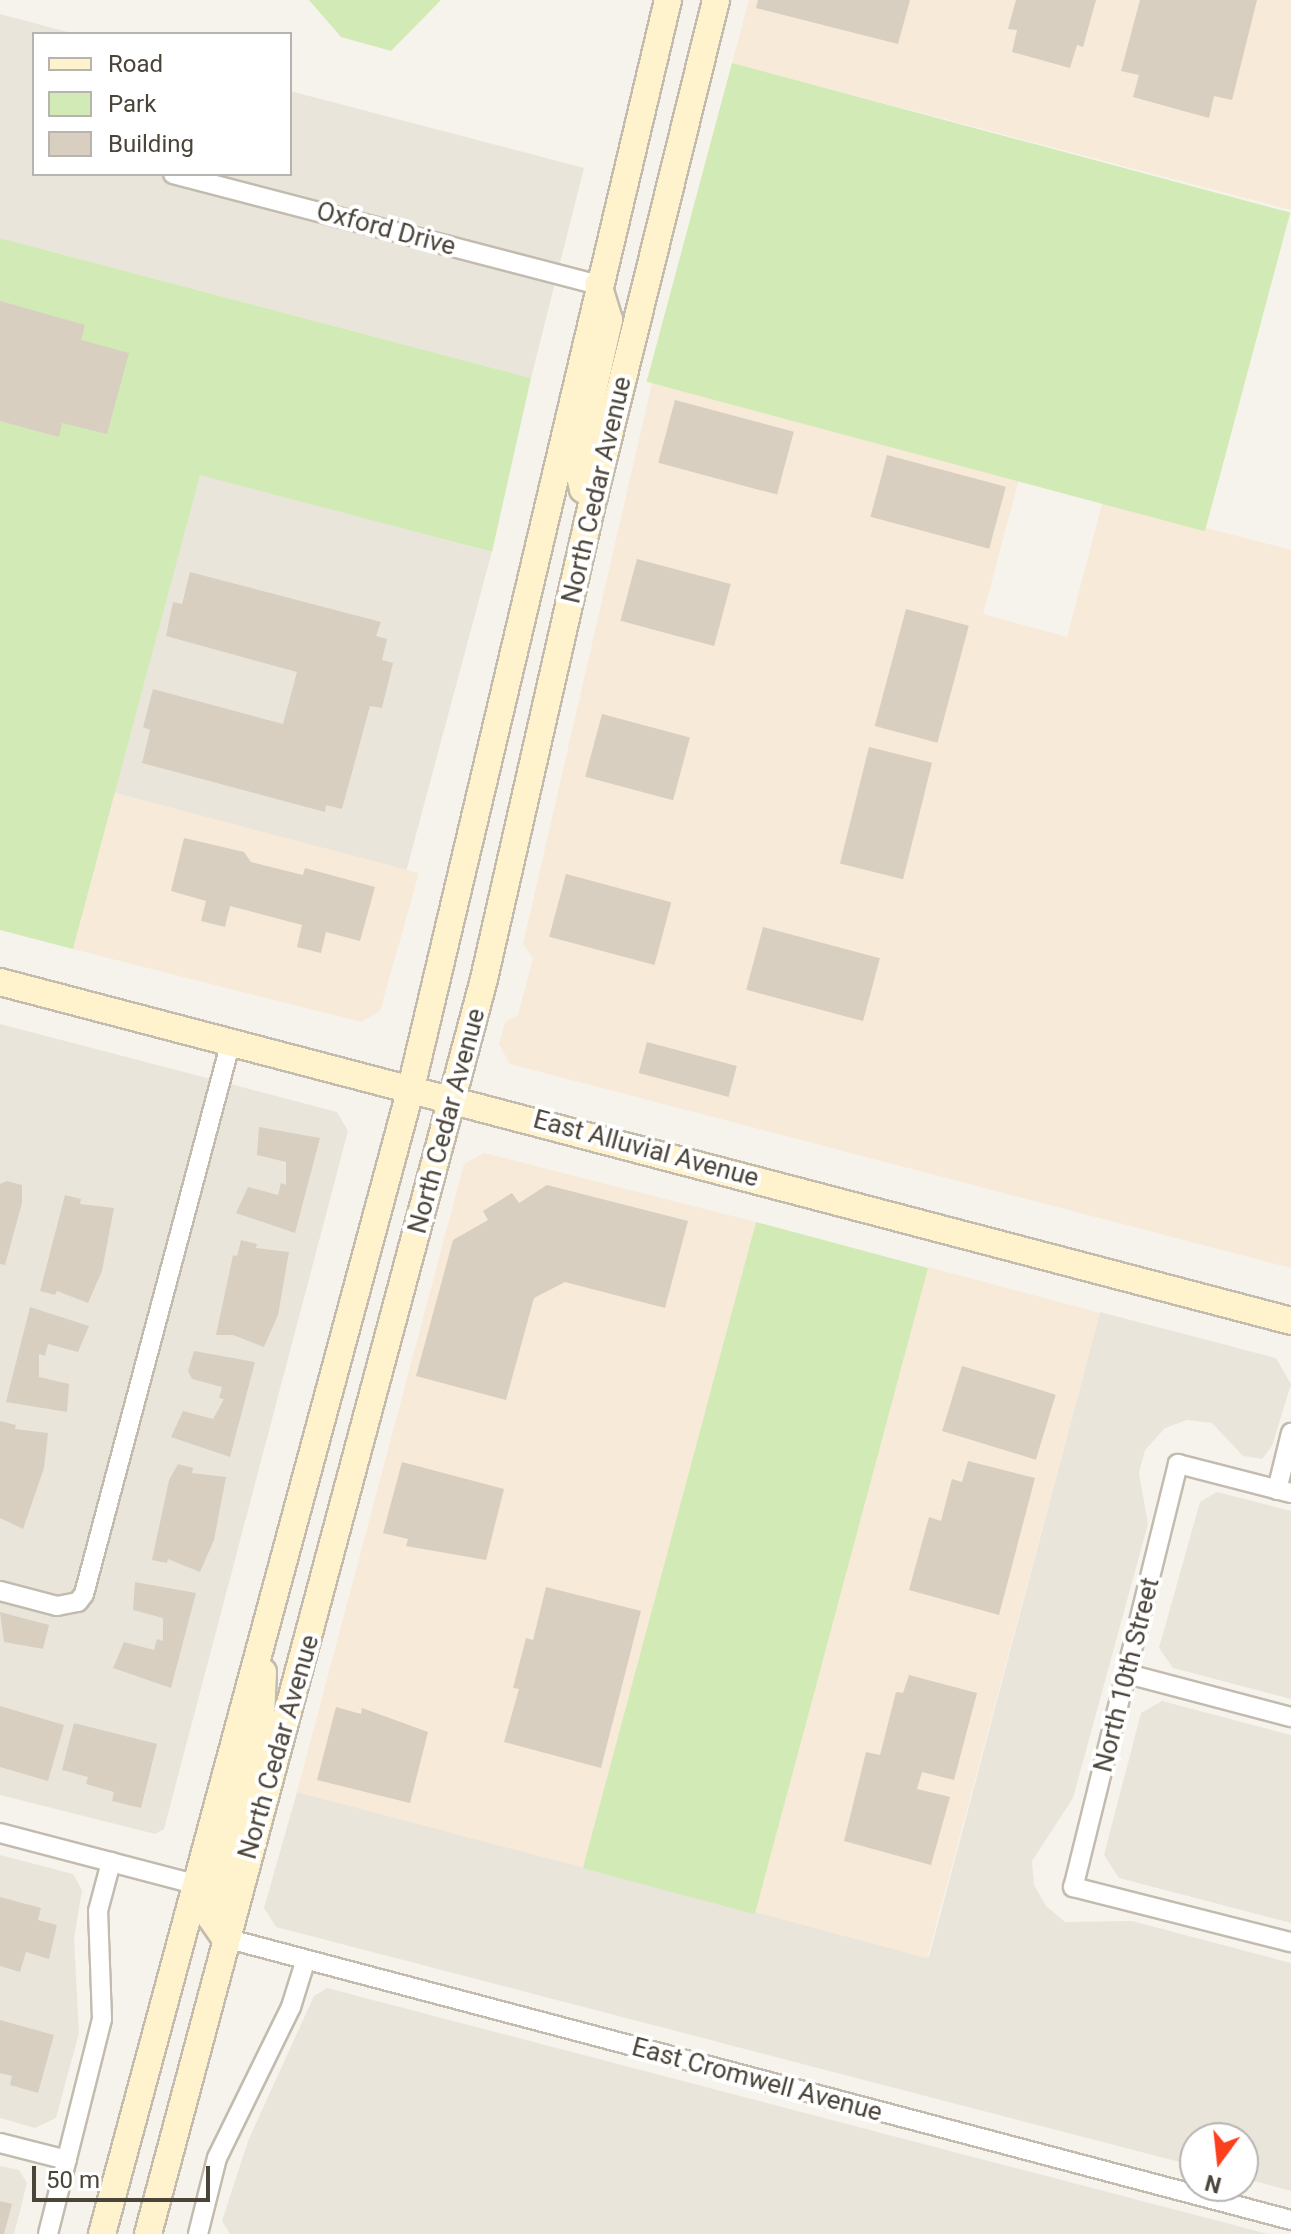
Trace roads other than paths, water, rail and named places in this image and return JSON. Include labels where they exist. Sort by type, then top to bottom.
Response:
[{"type":"main road","name":"North Cedar Avenue","points":[[102,2234],[411,1088],[598,285],[668,0]]},
{"type":"main road","name":"North Cedar Avenue","points":[[148,2234],[453,1098],[524,819],[594,496],[716,0]]},
{"type":"main road","points":[[594,496],[583,489],[577,463],[609,320],[598,285]]},
{"type":"main road","name":"East Alluvial Avenue","points":[[0,982],[453,1098],[1291,1321]]},
{"type":"main road","points":[[225,1938],[211,1918],[211,1901],[261,1716],[266,1617]]},
{"type":"street","name":"Oxford Drive","points":[[181,176],[598,285]]},
{"type":"street","points":[[0,1591],[57,1606],[78,1602],[84,1594],[231,1041]]},
{"type":"street","points":[[1284,1492],[1291,1433]]},
{"type":"street","name":"North 10th Street","points":[[1284,1492],[1178,1464],[1073,1887],[1291,1942]]},
{"type":"street","points":[[1128,1674],[1291,1717]]},
{"type":"street","points":[[0,1833],[195,1884]]},
{"type":"street","points":[[48,2234],[102,2019],[98,1911],[111,1862]]},
{"type":"street","name":"East Cromwell Avenue","points":[[225,1938],[305,1962],[1291,2220]]},
{"type":"street","points":[[198,2234],[217,2158],[291,2007],[305,1962]]},
{"type":"street","points":[[0,2143],[67,2160]]}]
